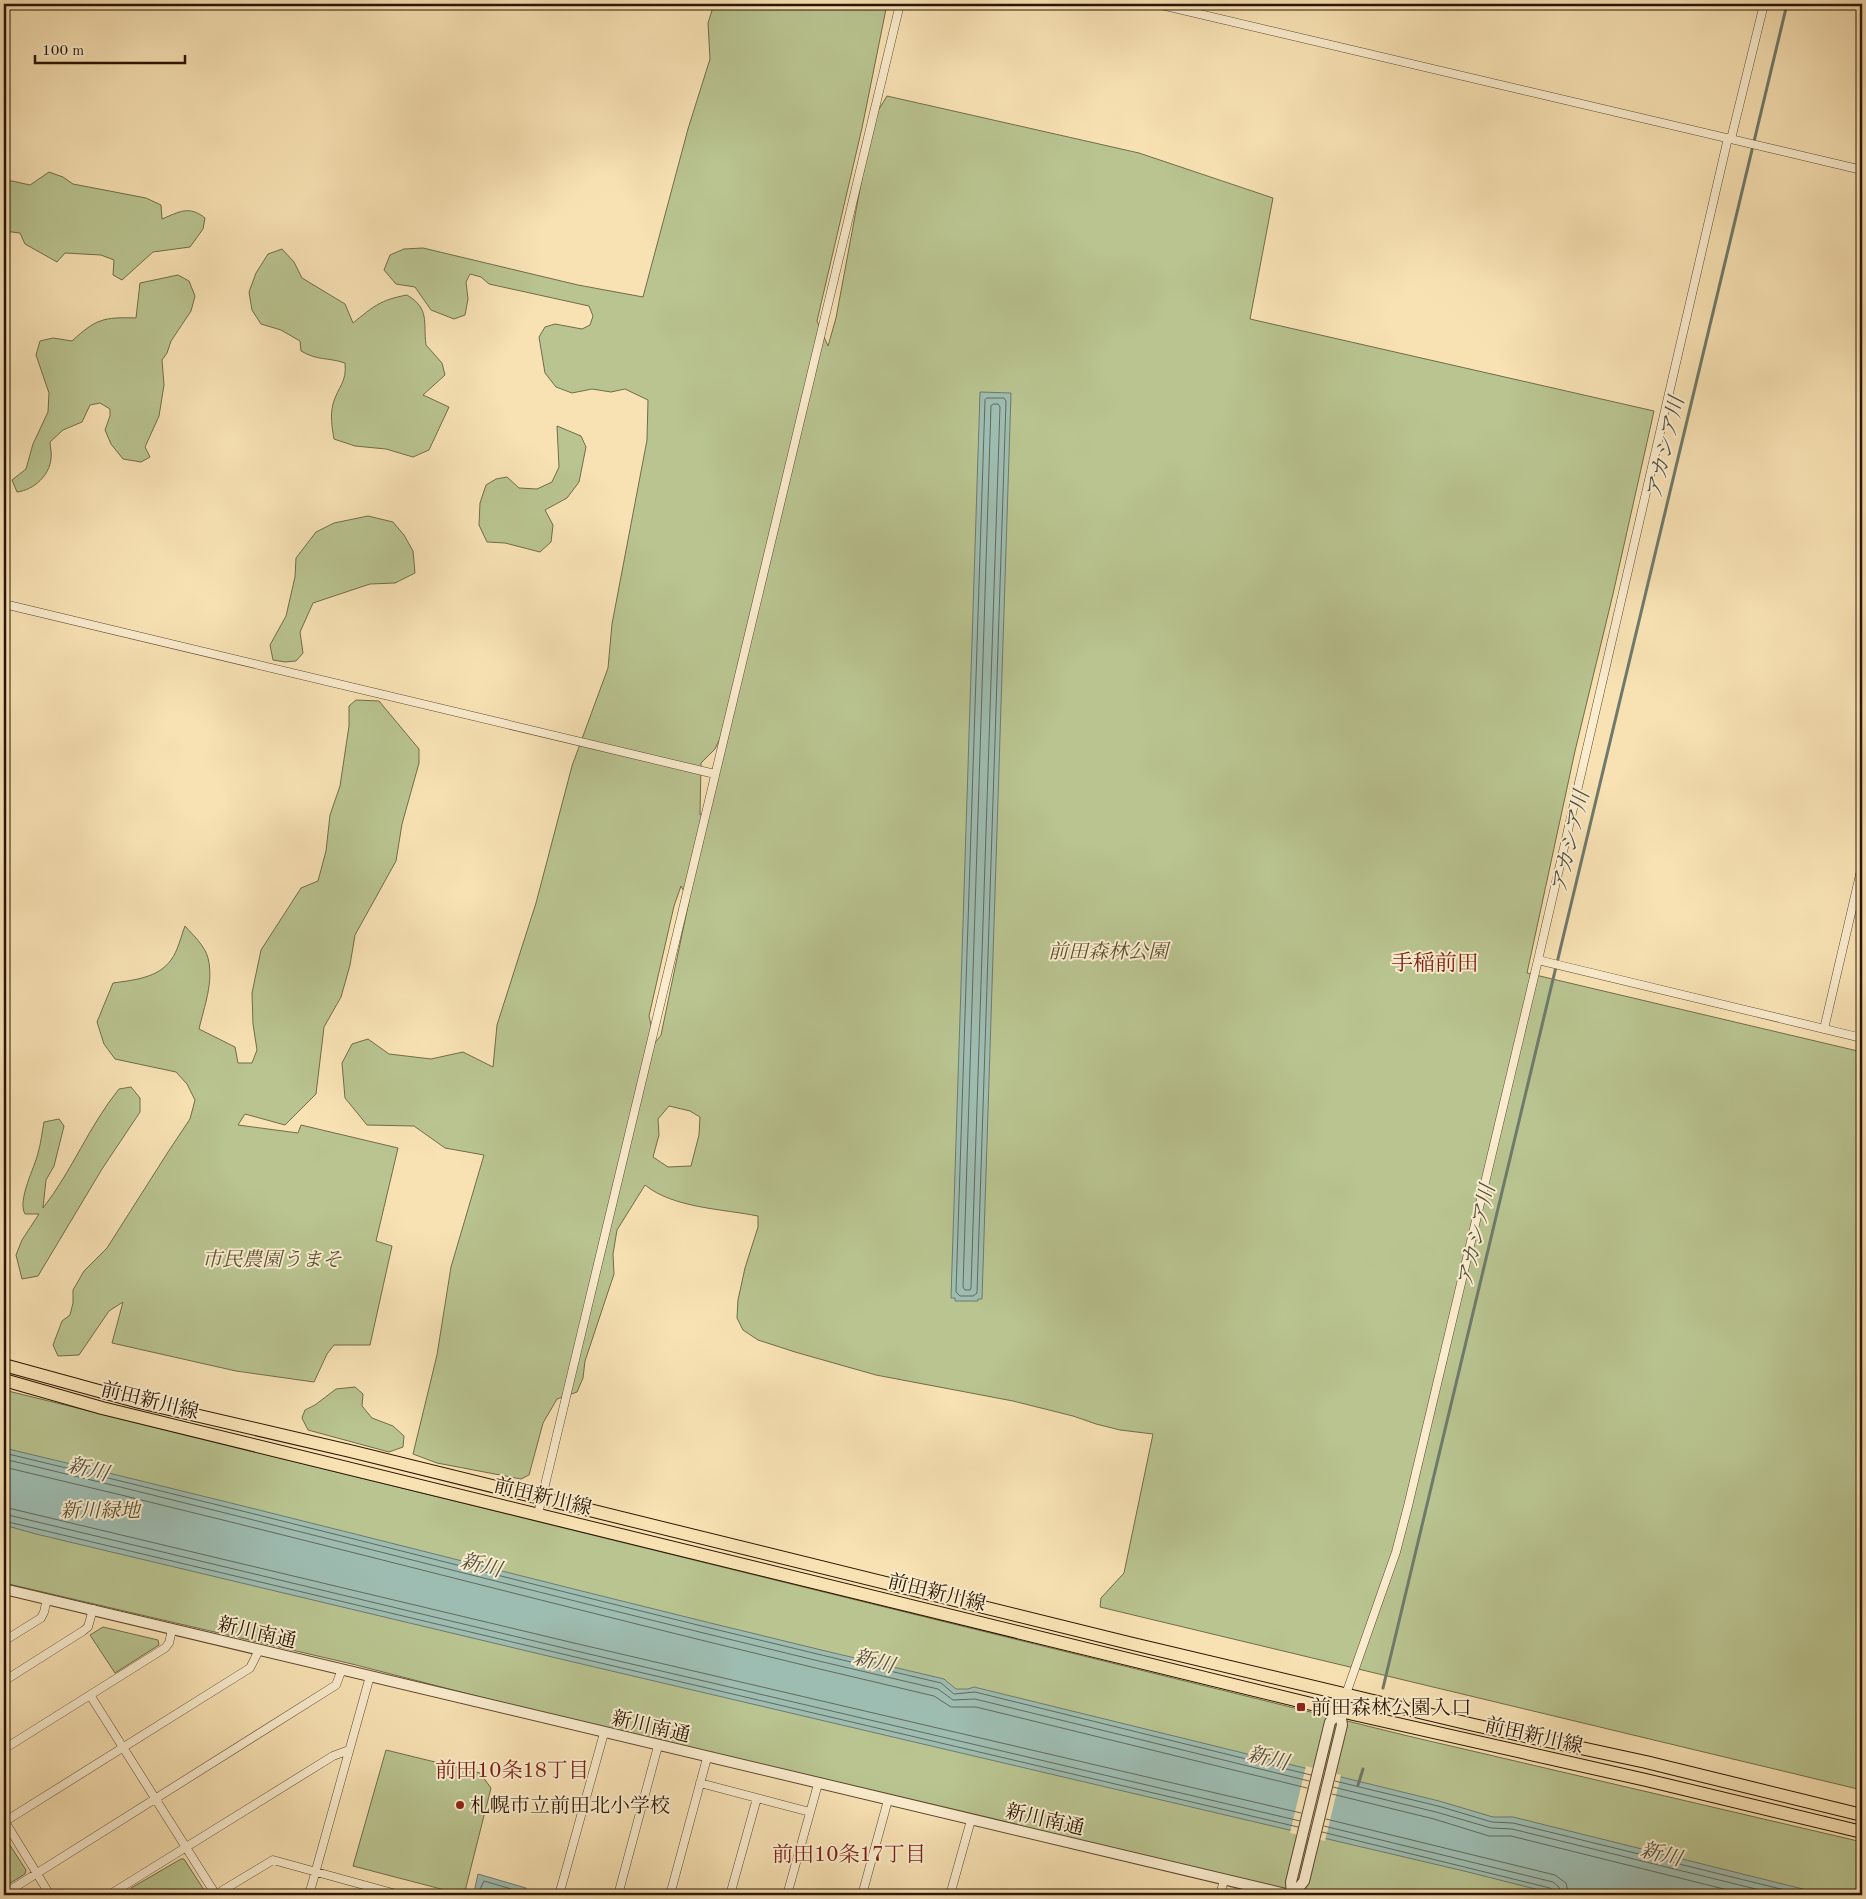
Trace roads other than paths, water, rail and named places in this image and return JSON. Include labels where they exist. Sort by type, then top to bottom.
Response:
[{"type":"main road","name":"前田新川線","points":[[4,1365],[139,1402],[542,1498],[1100,1636],[1474,1725],[1646,1762],[1862,1815]]},
{"type":"main road","name":"前田新川線","points":[[4,1380],[111,1410],[1340,1711],[1862,1832]]},
{"type":"street","points":[[538,1514],[900,4]]},
{"type":"street","points":[[1157,4],[1862,170]]},
{"type":"street","points":[[1292,1895],[1292,1878],[1330,1722],[1340,1711],[1396,1552],[1408,1506],[1540,961],[1764,4]]},
{"type":"street","points":[[4,604],[715,774]]},
{"type":"street","points":[[1824,1029],[1862,866]]},
{"type":"street","points":[[1540,961],[1862,1038]]},
{"type":"street","name":"新川南通","points":[[4,1589],[707,1758],[1292,1895]]},
{"type":"street","points":[[4,1641],[41,1618],[47,1599]]},
{"type":"street","points":[[4,1680],[88,1627],[93,1609]]},
{"type":"street","points":[[4,1749],[165,1648],[169,1643],[172,1630]]},
{"type":"street","points":[[50,1895],[4,1821],[250,1668],[259,1650]]},
{"type":"street","points":[[4,1894],[336,1685],[342,1669]]},
{"type":"street","points":[[309,1895],[370,1676]]},
{"type":"street","points":[[90,1695],[216,1895],[273,1860],[315,1871],[372,1891],[400,1895]]},
{"type":"street","points":[[1292,1895],[1304,1881],[1342,1725],[1340,1711]]},
{"type":"street","points":[[559,1895],[604,1733]]},
{"type":"street","points":[[618,1895],[658,1746]]},
{"type":"street","points":[[109,1895],[333,1756],[349,1750]]},
{"type":"street","points":[[670,1895],[707,1758]]},
{"type":"street","points":[[700,1783],[810,1812]]},
{"type":"street","points":[[787,1895],[818,1784]]},
{"type":"street","points":[[730,1895],[757,1798]]},
{"type":"street","points":[[862,1895],[888,1800]]},
{"type":"street","points":[[950,1895],[971,1820]]},
{"type":"street","points":[[1220,1895],[1224,1880]]},
{"type":"water","points":[[980,392],[1011,393],[982,1299],[978,1299],[978,1301],[955,1301],[955,1298],[951,1298]]},
{"type":"water","name":"新川","points":[[4,1448],[708,1623],[944,1679],[956,1689],[974,1687],[1439,1801],[1493,1817],[1513,1817],[1827,1895],[1559,1895],[36,1534],[4,1525]]},
{"type":"water","points":[[478,1874],[526,1888],[524,1895],[485,1895],[474,1892]]},
{"type":"waterway","name":"アカシア川","points":[[1383,1688],[1787,4]]},
{"type":"waterway","name":"アカシア川","points":[[1358,1785],[1363,1769]]},
{"type":"place","name":"前田森林公園入口","points":[[1301,1707]]},
{"type":"place","name":"札幌市立前田北小学校","points":[[460,1805]]},
{"type":"district","name":"手稲前田","points":[[1435,962]]},
{"type":"district","name":"前田10条18丁目","points":[[512,1770]]},
{"type":"district","name":"前田10条17丁目","points":[[849,1854]]},
{"type":"park label","name":"前田森林公園","points":[[1108,951]]},
{"type":"park label","name":"市民農園うまそ","points":[[272,1259]]},
{"type":"park label","name":"新川緑地","points":[[100,1510]]}]
